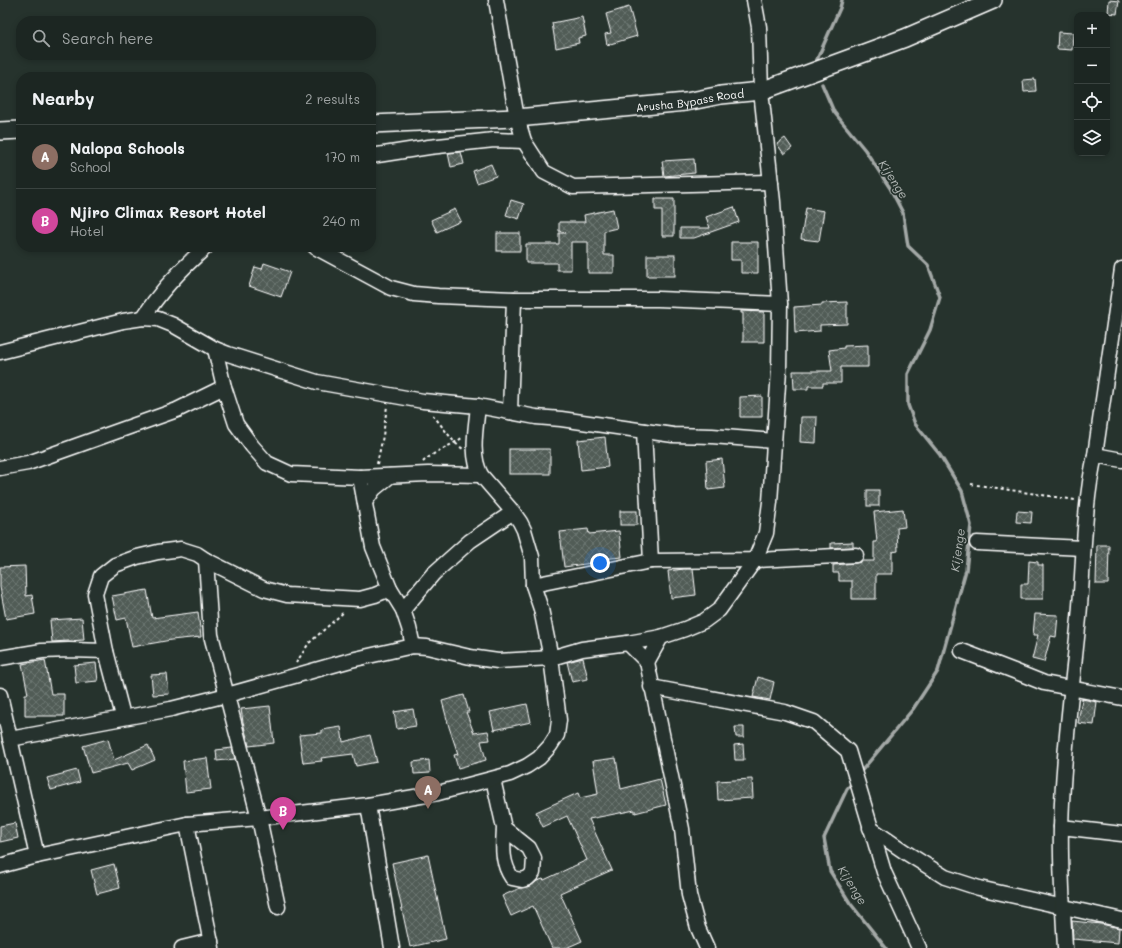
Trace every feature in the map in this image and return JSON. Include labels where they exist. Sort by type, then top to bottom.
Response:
[{"type":"main road","name":"Arusha Bypass Road","points":[[376,124],[517,118],[686,102],[761,91],[905,38],[993,0]]},
{"type":"main road","points":[[0,131],[16,130]]},
{"type":"street","points":[[496,0],[517,118],[524,141],[544,172],[573,187],[771,182]]},
{"type":"street","points":[[10,739],[123,716],[171,708],[227,695],[351,660],[413,646],[427,647],[470,657],[498,661],[551,658],[582,649],[661,637],[685,630],[704,621],[718,610],[755,560],[766,533],[779,370],[780,304],[771,182],[761,91],[759,27],[754,0]]},
{"type":"street","points":[[376,155],[494,140],[524,141]]},
{"type":"street","points":[[143,318],[161,293],[200,252]]},
{"type":"street","points":[[324,252],[391,288],[414,294],[514,299],[658,299],[780,304]]},
{"type":"street","points":[[1065,948],[1061,827],[1065,752],[1079,617],[1083,548],[1091,476],[1116,353],[1122,269]]},
{"type":"street","points":[[510,412],[514,299]]},
{"type":"street","points":[[0,352],[123,321],[143,318],[158,319],[173,325],[228,354],[317,382],[423,401],[478,406],[536,416],[673,435],[712,436],[774,441]]},
{"type":"street","points":[[216,349],[224,386],[236,424],[267,463],[291,474],[360,477],[481,475]]},
{"type":"street","points":[[0,468],[28,463],[177,410],[224,386]]},
{"type":"street","points":[[0,866],[37,856],[187,824],[259,818],[368,805],[438,793],[510,774],[527,766],[539,758],[550,746],[557,735],[559,720],[551,658],[541,609],[533,585],[532,556],[524,530],[514,512],[481,475],[477,468],[475,458],[478,406]]},
{"type":"street","points":[[644,431],[651,561]]},
{"type":"street","points":[[1095,455],[1122,460]]},
{"type":"street","points":[[365,502],[374,489],[390,476]]},
{"type":"street","points":[[360,477],[373,547],[390,589],[403,610],[410,628],[413,646]]},
{"type":"street","points":[[403,610],[433,574],[470,541],[514,512]]},
{"type":"street","points":[[977,543],[1083,548]]},
{"type":"street","points":[[123,716],[106,651],[95,594],[101,576],[115,565],[137,557],[181,549],[197,554],[264,589],[287,596],[360,598],[375,595],[390,589]]},
{"type":"street","points":[[533,585],[651,561],[755,560],[856,555]]},
{"type":"street","points":[[206,560],[211,635],[259,818],[278,907]]},
{"type":"street","points":[[647,662],[661,637]]},
{"type":"street","points":[[628,643],[647,662],[651,687],[682,829],[689,895],[698,928],[707,948]]},
{"type":"street","points":[[0,658],[42,651],[106,651]]},
{"type":"street","points":[[962,651],[1014,670],[1044,683],[1122,698]]},
{"type":"street","points":[[651,687],[785,712],[814,722],[848,751],[884,872],[919,948]]},
{"type":"street","points":[[0,696],[37,856]]},
{"type":"street","points":[[493,779],[504,828]]},
{"type":"street","points":[[368,805],[392,948]]},
{"type":"street","points":[[182,948],[212,944],[187,824]]},
{"type":"street","points":[[1061,827],[1122,834]]},
{"type":"street","points":[[870,828],[905,852],[946,877],[979,888],[1122,920]]},
{"type":"path","points":[[374,477],[383,436],[387,406],[391,395]]},
{"type":"path","points":[[423,401],[454,443],[475,458]]},
{"type":"path","points":[[409,475],[428,457],[454,443],[476,428]]},
{"type":"path","points":[[971,484],[1088,502]]},
{"type":"path","points":[[286,678],[309,643],[341,613],[360,598]]},
{"type":"building","points":[[1109,0],[1119,1],[1117,14],[1108,12]]},
{"type":"building","points":[[629,7],[637,36],[607,45],[605,34],[611,33],[606,14]]},
{"type":"building","points":[[582,17],[586,36],[578,38],[579,43],[556,48],[552,23]]},
{"type":"building","points":[[1058,32],[1073,33],[1072,50],[1057,49]]},
{"type":"building","points":[[1035,79],[1036,91],[1024,92],[1023,80]]},
{"type":"building","points":[[785,138],[792,148],[784,154],[777,144]]},
{"type":"building","points":[[461,152],[464,164],[451,167],[448,153]]},
{"type":"building","points":[[694,159],[695,173],[664,176],[662,161]]},
{"type":"building","points":[[491,164],[496,176],[477,183],[473,171]]},
{"type":"building","points":[[655,199],[674,199],[674,236],[662,236],[662,210],[655,210]]},
{"type":"building","points":[[511,200],[524,204],[519,219],[506,215]]},
{"type":"building","points":[[734,207],[739,222],[694,238],[680,238],[680,228],[710,228],[706,217]]},
{"type":"building","points":[[806,208],[824,211],[819,241],[801,239]]},
{"type":"building","points":[[455,209],[461,221],[437,232],[431,220]]},
{"type":"building","points":[[613,209],[617,228],[604,231],[604,255],[614,255],[614,273],[588,273],[588,242],[571,242],[571,270],[557,270],[557,263],[526,263],[526,244],[559,244],[559,233],[566,233],[559,231],[559,222],[585,222],[584,215]]},
{"type":"building","points":[[497,233],[520,233],[520,251],[497,251]]},
{"type":"building","points":[[731,242],[758,242],[758,273],[741,273],[741,260],[731,260]]},
{"type":"building","points":[[647,255],[675,255],[675,276],[647,276]]},
{"type":"building","points":[[264,263],[290,272],[281,297],[249,286],[255,267],[262,269]]},
{"type":"building","points":[[847,302],[847,324],[820,325],[820,331],[795,333],[794,307],[822,305],[822,303]]},
{"type":"building","points":[[741,311],[764,312],[764,342],[743,342],[743,313],[741,313]]},
{"type":"building","points":[[868,345],[868,367],[841,367],[841,383],[823,383],[823,386],[808,386],[808,389],[794,389],[793,371],[832,371],[829,350],[844,348],[844,346]]},
{"type":"building","points":[[762,396],[762,417],[740,417],[740,397]]},
{"type":"building","points":[[801,417],[817,417],[816,443],[800,442]]},
{"type":"building","points":[[605,437],[608,467],[581,470],[578,440]]},
{"type":"building","points":[[509,449],[550,449],[550,474],[509,474]]},
{"type":"building","points":[[722,459],[725,488],[708,490],[706,461]]},
{"type":"building","points":[[867,490],[879,490],[879,506],[867,506]]},
{"type":"building","points":[[903,509],[905,527],[897,528],[898,551],[892,552],[892,574],[876,574],[876,599],[852,599],[852,581],[839,581],[839,573],[833,573],[833,565],[874,561],[874,542],[877,542],[874,512]]},
{"type":"building","points":[[620,511],[637,511],[637,525],[620,525]]},
{"type":"building","points":[[1017,511],[1032,512],[1031,523],[1016,522]]},
{"type":"building","points":[[588,529],[589,534],[619,531],[622,557],[592,560],[592,563],[564,567],[560,532]]},
{"type":"building","points":[[853,542],[853,547],[831,548],[831,543]]},
{"type":"building","points":[[1097,545],[1109,545],[1108,584],[1096,584]]},
{"type":"building","points":[[1029,561],[1038,562],[1038,565],[1043,565],[1043,599],[1021,599],[1021,584],[1028,584]]},
{"type":"building","points":[[25,566],[26,596],[32,595],[35,614],[6,619],[0,587],[0,567]]},
{"type":"building","points":[[693,569],[696,595],[671,598],[668,571]]},
{"type":"building","points":[[147,590],[152,618],[198,612],[201,637],[171,640],[132,647],[126,618],[117,620],[112,596]]},
{"type":"building","points":[[1035,614],[1058,615],[1056,637],[1051,636],[1044,662],[1032,659],[1038,635],[1033,635]]},
{"type":"building","points":[[82,618],[84,640],[52,642],[50,620]]},
{"type":"building","points":[[583,658],[588,679],[572,682],[567,662]]},
{"type":"building","points":[[45,660],[51,694],[64,694],[64,716],[25,716],[25,694],[28,694],[22,664]]},
{"type":"building","points":[[96,663],[98,681],[76,683],[74,665]]},
{"type":"building","points":[[167,674],[169,694],[153,695],[151,675]]},
{"type":"building","points":[[758,677],[774,682],[770,700],[753,697]]},
{"type":"building","points":[[464,695],[469,712],[466,712],[474,733],[488,731],[490,740],[481,741],[486,760],[458,768],[454,755],[458,754],[442,701]]},
{"type":"building","points":[[1082,699],[1097,702],[1094,725],[1078,723]]},
{"type":"building","points":[[527,704],[531,722],[494,730],[490,712]]},
{"type":"building","points":[[270,706],[274,743],[249,746],[241,709]]},
{"type":"building","points":[[413,709],[416,726],[397,729],[394,712]]},
{"type":"building","points":[[341,727],[343,742],[370,735],[377,762],[356,766],[353,754],[321,758],[322,761],[303,763],[299,735],[322,733],[322,730]]},
{"type":"building","points":[[735,727],[744,727],[744,737],[736,737]]},
{"type":"building","points":[[108,739],[114,760],[148,745],[155,760],[132,770],[128,763],[91,773],[83,746]]},
{"type":"building","points":[[743,744],[744,760],[735,760],[734,745]]},
{"type":"building","points":[[232,748],[235,759],[217,761],[216,750]]},
{"type":"building","points":[[207,758],[211,789],[186,792],[183,761]]},
{"type":"building","points":[[616,758],[621,789],[660,779],[666,805],[635,813],[635,810],[589,819],[612,870],[560,893],[582,941],[566,948],[552,948],[533,906],[511,916],[502,896],[520,888],[531,886],[537,881],[544,880],[587,860],[567,816],[543,827],[536,812],[578,793],[580,798],[598,794],[593,761]]},
{"type":"building","points":[[429,760],[430,773],[414,774],[413,762]]},
{"type":"building","points":[[77,770],[80,782],[51,790],[47,778]]},
{"type":"building","points":[[752,779],[753,798],[718,800],[717,781]]},
{"type":"building","points":[[15,823],[18,838],[0,842],[0,826]]},
{"type":"building","points":[[428,855],[446,939],[410,947],[392,863]]},
{"type":"building","points":[[114,864],[120,888],[97,894],[91,870]]},
{"type":"building","points":[[1072,921],[1101,924],[1119,928],[1118,943],[1073,939]]},
{"type":"waterway","points":[[815,64],[840,8],[842,0]]},
{"type":"waterway","name":"Kijenge","points":[[822,84],[834,112],[865,150],[890,188],[903,213],[908,246],[928,265],[940,297],[930,330],[908,374],[908,405],[915,424],[940,455],[962,491],[971,525],[966,570],[938,671],[913,709],[859,774]]},
{"type":"waterway","name":"Kijenge","points":[[853,782],[847,789],[824,838],[830,871],[850,903],[886,948]]},
{"type":"place","name":"Nalopa Schools","points":[[428,809]]},
{"type":"place","name":"Njiro Climax Resort Hotel","points":[[283,830]]}]
